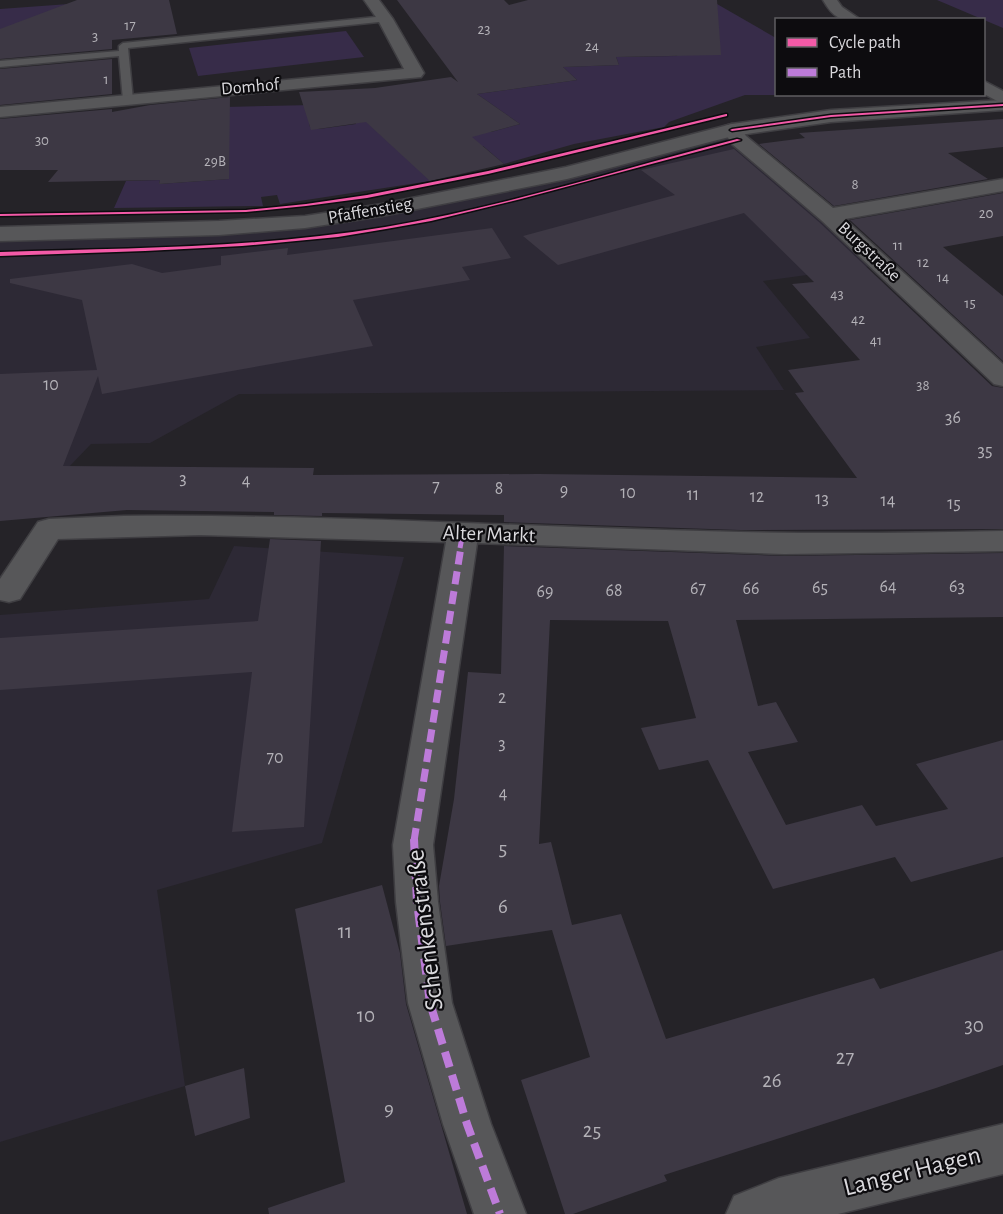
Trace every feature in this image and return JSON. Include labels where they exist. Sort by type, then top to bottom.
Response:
[{"type":"street","name":"Domhof","points":[[0,112],[415,73],[385,19],[370,0]]},
{"type":"street","points":[[830,0],[836,10],[850,18]]},
{"type":"street","points":[[985,87],[1003,99]]},
{"type":"street","name":"Pfaffenstieg","points":[[0,234],[219,228],[305,222],[382,210],[556,175],[732,130],[831,116],[1003,105]]},
{"type":"street","name":"Burgstraße","points":[[732,130],[739,140],[830,215],[1003,378]]},
{"type":"street","points":[[830,215],[1003,185]]},
{"type":"street","name":"Alter Markt","points":[[9,591],[49,529],[117,525],[237,525],[655,541],[862,544],[1003,541]]},
{"type":"street","name":"Schenkenstraße","points":[[463,532],[413,845],[417,902],[430,1003],[467,1124],[500,1214]]},
{"type":"street","name":"Langer Hagen","points":[[752,1214],[779,1203],[1003,1149]]},
{"type":"lane","points":[[128,100],[123,46],[385,19]]},
{"type":"lane","points":[[0,64],[125,52]]},
{"type":"shaded area","points":[[124,0],[0,33],[0,9]]},
{"type":"shaded area","points":[[937,0],[1003,0],[1003,28],[985,20],[985,18],[979,18]]},
{"type":"shaded area","points":[[717,4],[775,37],[775,95],[745,95],[669,122],[664,127],[574,144],[504,164],[483,146],[430,181],[280,204],[277,195],[261,197],[263,206],[114,208],[126,181],[160,180],[159,184],[229,179],[225,107],[313,105],[314,119],[309,123],[310,127],[319,129],[356,124],[344,102],[491,132],[520,124],[477,94],[577,80],[563,67],[619,65],[616,57],[677,56],[695,8]]},
{"type":"shaded area","points":[[346,31],[364,57],[198,76],[189,48]]},
{"type":"shaded area","points":[[731,133],[880,265],[763,281],[810,338],[756,347],[784,390],[239,394],[150,443],[91,444],[19,519],[0,517],[0,235],[279,218],[377,207]]},
{"type":"shaded area","points":[[234,546],[404,557],[322,843],[157,890],[185,1086],[0,1142],[0,615],[209,599]]},
{"type":"building","points":[[77,0],[169,0],[177,34],[112,40],[112,49],[0,59],[0,29]]},
{"type":"building","points":[[397,0],[504,0],[509,5],[528,0],[717,0],[721,55],[616,57],[619,65],[563,67],[577,80],[477,94],[520,124],[472,137],[504,164],[430,181],[366,122],[311,130],[299,92],[375,88],[451,77],[458,82]]},
{"type":"building","points":[[112,59],[112,94],[0,105],[0,69]]},
{"type":"building","points":[[230,97],[229,179],[159,184],[160,180],[48,182],[58,170],[0,170],[0,119],[112,109],[112,112],[150,105]]},
{"type":"building","points":[[1003,119],[1003,147],[948,153],[988,179],[834,206],[759,144],[805,138],[799,133]]},
{"type":"building","points":[[734,149],[819,222],[992,386],[1003,388],[1003,529],[740,530],[504,522],[504,515],[322,513],[322,516],[274,515],[274,512],[127,510],[0,521],[0,374],[97,370],[82,300],[10,283],[10,279],[132,264],[162,273],[221,265],[221,256],[288,248],[287,255],[492,228],[511,258],[462,267],[470,280],[353,300],[373,346],[102,394],[98,376],[63,466],[314,468],[313,475],[538,474],[857,478],[795,393],[804,392],[788,370],[860,360],[792,284],[814,282],[744,213],[558,265],[523,236],[675,195],[641,170]]},
{"type":"building","points":[[1003,193],[1003,236],[943,247],[1003,296],[1003,361],[850,220]]},
{"type":"building","points":[[270,539],[321,541],[304,827],[232,832],[252,672],[0,690],[0,638],[258,621]]},
{"type":"building","points":[[504,546],[784,556],[1003,553],[1003,617],[736,620],[758,706],[776,702],[798,742],[748,752],[786,825],[862,805],[876,826],[948,809],[916,764],[1003,740],[1003,857],[911,882],[895,857],[773,889],[708,760],[659,770],[641,728],[696,718],[668,621],[550,620],[539,844],[551,842],[572,925],[621,914],[666,1039],[874,978],[880,989],[1003,950],[1003,1065],[664,1175],[667,1181],[573,1214],[565,1214],[521,1080],[590,1057],[552,930],[446,946],[440,902],[439,886],[454,799],[468,672],[501,674]]},
{"type":"building","points":[[382,885],[400,953],[406,1004],[467,1214],[269,1214],[268,1208],[345,1182],[295,909]]},
{"type":"building","points":[[244,1068],[250,1118],[195,1136],[185,1086]]},
{"type":"marked path","points":[[463,532],[413,845],[417,902],[430,1003],[467,1124],[500,1214]]},
{"type":"cycle path","points":[[732,130],[831,116],[1003,105]]},
{"type":"cycle path","points":[[0,215],[246,211],[306,205],[488,173],[726,115]]},
{"type":"cycle path","points":[[0,254],[242,245],[386,228],[519,198],[739,140]]}]
